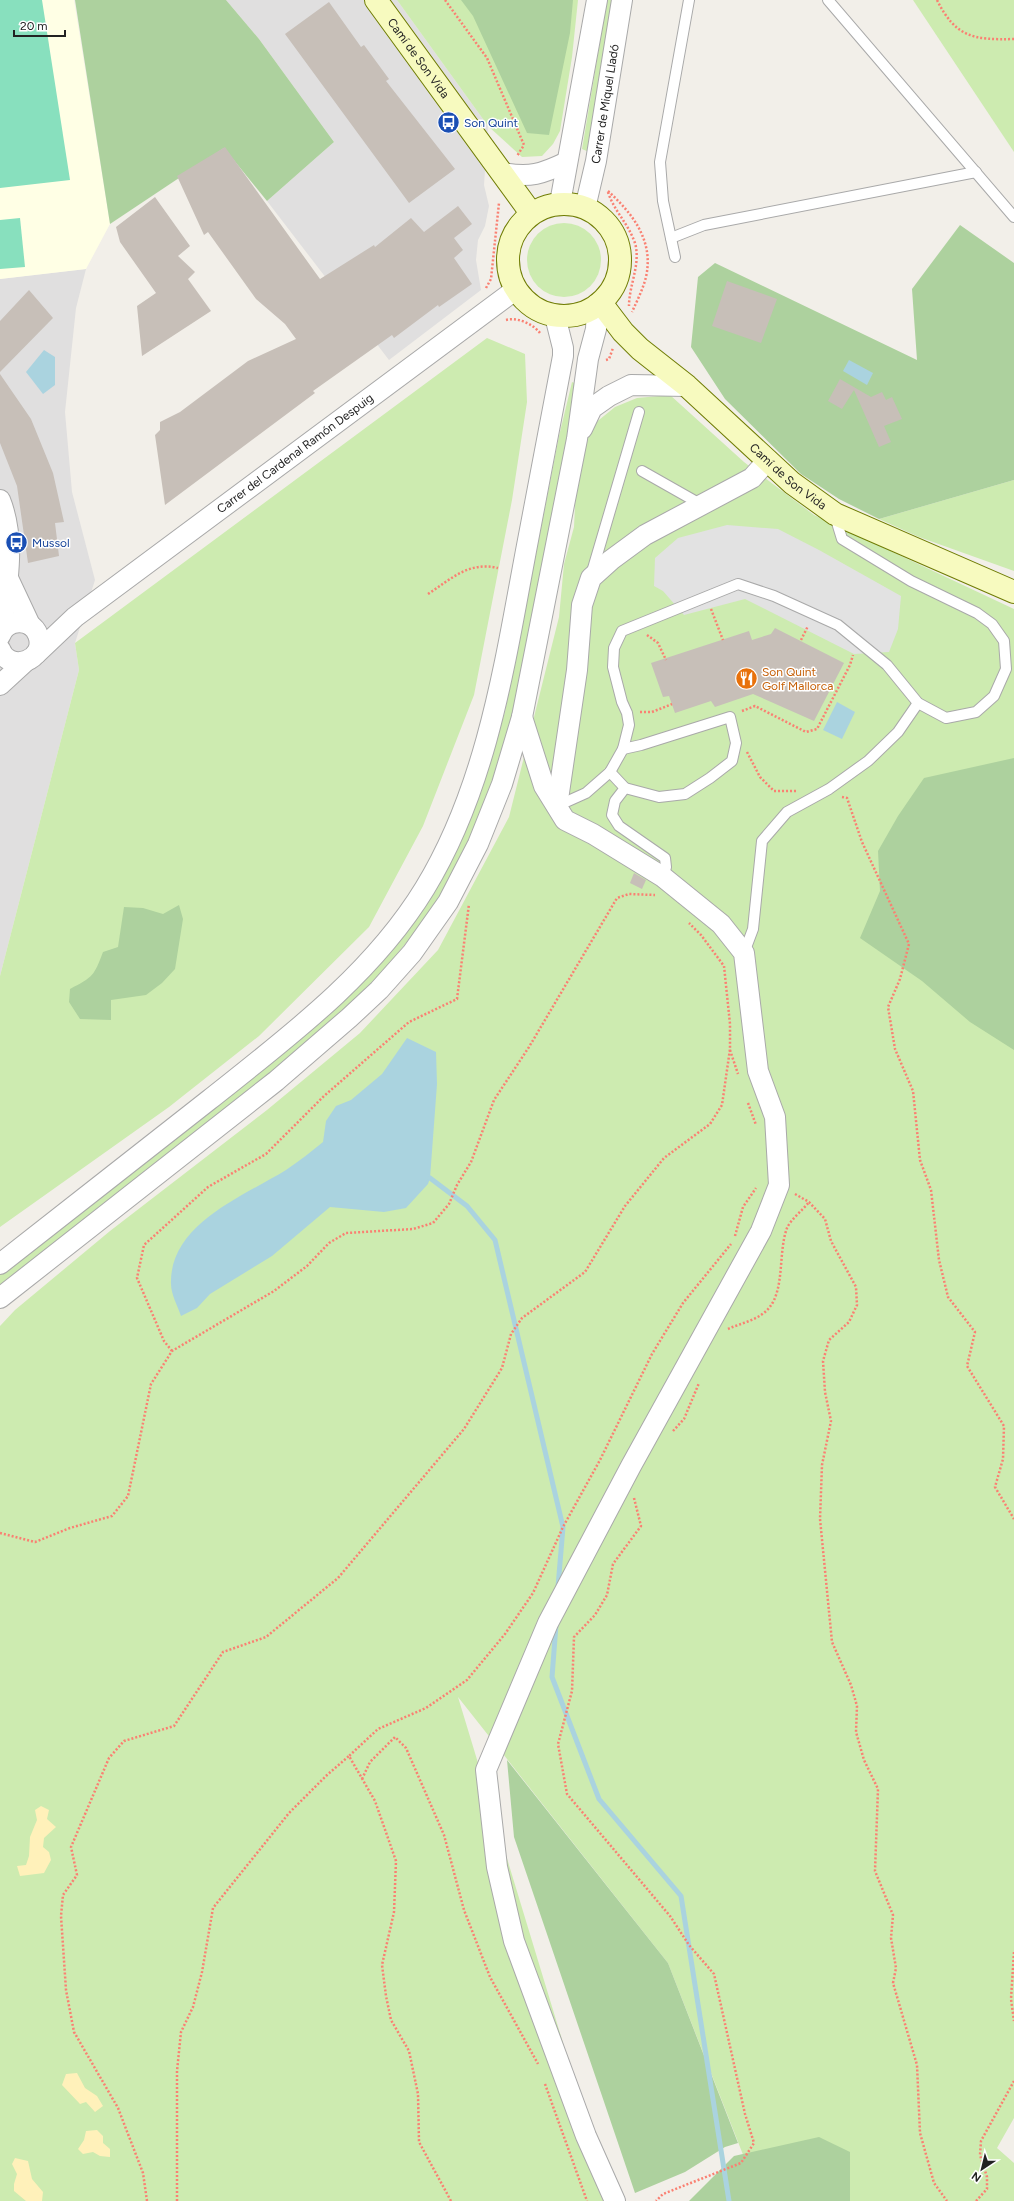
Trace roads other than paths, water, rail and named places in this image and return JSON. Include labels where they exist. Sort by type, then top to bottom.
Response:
[{"type":"street","name":"Camí de Son Vida","points":[[376,0],[506,168],[531,213]]},
{"type":"street","points":[[560,203],[597,0]]},
{"type":"street","name":"Carrer de Miquel Lladó","points":[[585,208],[596,161],[622,0]]},
{"type":"street","points":[[506,168],[519,176],[539,175],[567,162]]},
{"type":"street","points":[[560,203],[585,208],[604,220],[616,240],[620,262],[615,284],[599,304],[580,315],[555,316],[532,308],[515,290],[506,263],[512,235],[531,213],[544,206],[560,203]]},
{"type":"street","name":"Carrer del Cardenal Ramón Despuig","points":[[0,685],[75,617],[515,290]]},
{"type":"street","name":"Camí de Son Vida","points":[[599,304],[621,329],[687,386],[792,482],[835,514],[1014,592]]},
{"type":"street","points":[[0,1298],[276,1081],[379,990],[412,953],[448,902],[478,844],[502,784],[522,717],[577,439],[589,355],[596,329],[599,304]]},
{"type":"street","points":[[0,1264],[257,1062],[330,999],[390,938],[425,888],[453,832],[477,772],[493,719],[506,659],[557,347],[555,316]]},
{"type":"street","points":[[577,439],[592,408],[609,396],[631,385],[687,386]]},
{"type":"street","points":[[557,806],[577,670],[582,605],[590,578],[611,560],[646,535],[752,478],[768,460]]},
{"type":"street","points":[[0,500],[6,515],[10,544],[0,639],[6,658],[11,661],[30,658],[40,642],[7,576]]},
{"type":"street","name":"Carrer del Cardenal Ramón Despuig","points":[[32,627],[75,617]]},
{"type":"street","points":[[0,639],[5,628],[17,622],[32,627]]},
{"type":"street","points":[[522,717],[544,786],[565,820],[593,834],[663,878],[721,924],[744,953],[758,1072],[775,1117],[779,1185],[761,1231],[631,1466],[548,1623],[486,1770],[497,1867],[514,1941],[586,2136],[615,2201]]},
{"type":"lane","points":[[674,257],[663,201],[660,162],[689,0]]},
{"type":"lane","points":[[828,0],[1014,217]]},
{"type":"lane","points":[[671,238],[704,225],[976,172]]},
{"type":"lane","points":[[590,578],[639,412]]},
{"type":"lane","points":[[642,471],[702,505]]},
{"type":"lane","points":[[557,806],[586,793],[610,772],[623,749],[629,725],[627,713],[622,702],[613,667],[614,648],[622,631],[738,584],[774,596],[838,625],[887,665],[918,703],[946,718],[976,712],[994,696],[1006,669],[1004,641],[992,624],[977,613],[911,581],[842,539],[835,514]]},
{"type":"lane","points":[[744,953],[753,929],[762,842],[787,812],[825,792],[868,761],[898,732],[918,703]]},
{"type":"lane","points":[[610,772],[625,788],[659,797],[685,794],[710,778],[732,761],[736,743],[730,717],[641,745],[623,749]]},
{"type":"lane","points":[[625,788],[615,801],[612,815],[619,826],[665,858],[666,867],[663,878]]},
{"type":"water","points":[[44,350],[55,357],[55,385],[43,394],[26,372]]},
{"type":"water","points":[[849,360],[873,373],[867,385],[843,371]]},
{"type":"water","points":[[837,702],[855,712],[842,739],[823,730]]},
{"type":"water","points":[[407,1038],[436,1052],[437,1084],[430,1178],[428,1184],[406,1208],[384,1212],[330,1207],[272,1256],[210,1294],[197,1308],[181,1316],[171,1288],[174,1263],[182,1245],[195,1228],[212,1214],[286,1170],[323,1142],[326,1121],[336,1106],[351,1100],[382,1074]]},
{"type":"waterway","points":[[430,1178],[467,1206],[495,1240],[563,1527],[558,1587]]},
{"type":"waterway","points":[[556,1625],[552,1677],[599,1799],[681,1896],[729,2201]]},
{"type":"place","name":"Son Quint","points":[[448,123]]},
{"type":"place","name":"Mussol","points":[[17,543]]},
{"type":"place","name":"Son Quint Golf Mallorca","points":[[746,679]]}]
